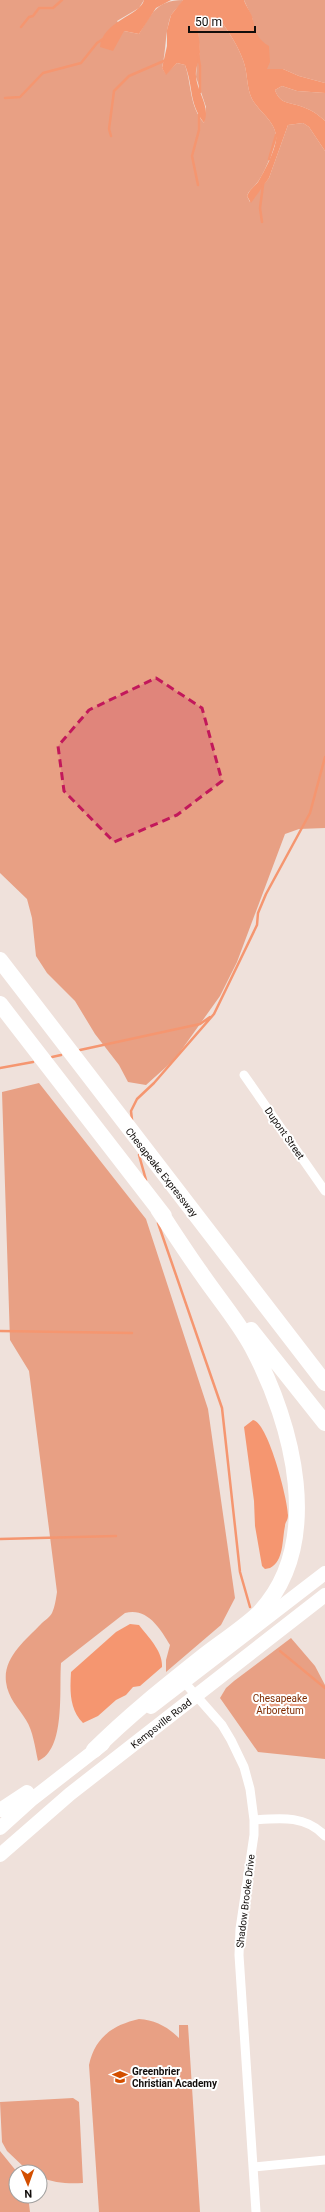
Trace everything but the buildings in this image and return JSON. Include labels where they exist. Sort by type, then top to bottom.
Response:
[{"type":"highway","name":"Chesapeake Expressway","points":[[0,960],[325,1383]]},
{"type":"highway","points":[[0,1004],[325,1423]]},
{"type":"highway","points":[[94,1750],[125,1719],[259,1613],[278,1590],[286,1574],[293,1558],[300,1523],[299,1487],[292,1450],[280,1412],[260,1362],[236,1321],[201,1274],[158,1209]]},
{"type":"main road","name":"Kempsville Road","points":[[0,1828],[94,1750],[185,1683],[325,1573]]},
{"type":"main road","name":"Kempsville Road","points":[[0,1854],[70,1794],[325,1595]]},
{"type":"main road","points":[[0,1810],[25,1793],[70,1769]]},
{"type":"street","name":"Dupont Street","points":[[244,1075],[325,1191]]},
{"type":"street","name":"Shadow Brooke Drive","points":[[185,1683],[222,1725],[236,1748],[250,1789],[254,1820],[240,1929],[239,1955],[256,2212]]},
{"type":"street","points":[[254,1820],[293,1818],[311,1825],[325,1836]]},
{"type":"street","points":[[254,2167],[325,2160]]},
{"type":"highlighted area","points":[[156,678],[202,708],[222,781],[177,815],[114,842],[64,791],[58,746],[89,710]]},
{"type":"green space","points":[[0,0],[144,0],[139,8],[117,21],[124,31],[139,34],[151,15],[160,6],[166,3],[183,0],[172,13],[170,18],[162,68],[166,74],[177,63],[185,65],[193,102],[204,123],[206,107],[196,77],[197,61],[200,53],[197,21],[204,19],[220,20],[233,39],[241,55],[245,65],[252,99],[271,123],[276,134],[275,144],[265,169],[247,196],[250,202],[269,178],[288,125],[303,123],[309,127],[325,151],[325,828],[299,829],[285,834],[237,962],[220,996],[175,1059],[146,1085],[128,1082],[119,1065],[95,1034],[75,1001],[47,973],[36,956],[32,918],[27,899],[0,873]]},
{"type":"green space","points":[[244,0],[325,0],[325,83],[299,76],[283,69],[267,69],[262,42],[256,36],[253,28],[253,20]]},
{"type":"green space","points":[[282,86],[297,91],[325,93],[325,121],[317,114],[304,107],[288,103],[279,98],[275,90]]},
{"type":"green space","points":[[39,1083],[146,1219],[208,1409],[235,1598],[221,1625],[166,1672],[166,1660],[170,1645],[152,1620],[140,1613],[133,1612],[125,1613],[61,1663],[60,1703],[57,1732],[53,1745],[47,1755],[38,1761],[34,1739],[28,1724],[7,1688],[6,1673],[8,1665],[17,1650],[53,1611],[57,1592],[29,1371],[10,1340],[2,1092]]},
{"type":"green space","name":"Chesapeake Arboretum","points":[[291,1638],[315,1666],[325,1685],[325,1759],[258,1752],[220,1698],[226,1688],[234,1681]]},
{"type":"green space","points":[[139,2019],[161,2025],[179,2038],[179,2025],[188,2025],[200,2212],[99,2212],[89,2065],[96,2047],[106,2034],[121,2025]]},
{"type":"green space","points":[[73,2098],[79,2102],[83,2183],[61,2183],[48,2180],[48,2164],[21,2164],[7,2151],[2,2142],[0,2102]]},
{"type":"green space","points":[[0,2151],[11,2164],[8,2164],[8,2204],[29,2204],[30,2212],[0,2212]]},
{"type":"shaded area","points":[[144,0],[171,0],[156,8],[139,34],[124,31],[113,51],[100,47],[102,38],[107,31],[141,6]]},
{"type":"shaded area","points":[[183,0],[244,0],[258,35],[262,41],[269,46],[270,62],[267,69],[283,69],[299,76],[325,83],[325,93],[297,91],[282,86],[275,90],[279,98],[282,100],[304,107],[317,114],[325,121],[325,151],[309,127],[303,123],[288,125],[269,178],[251,203],[247,196],[258,182],[275,145],[276,134],[274,128],[252,99],[245,65],[241,55],[227,29],[220,20],[204,19],[197,21],[200,52],[196,76],[205,105],[206,117],[204,123],[193,101],[185,65],[177,63],[166,75],[162,68],[167,46],[167,30],[171,15]]},
{"type":"shaded area","points":[[253,1420],[259,1424],[271,1447],[285,1494],[288,1515],[285,1525],[283,1544],[278,1560],[275,1565],[265,1569],[262,1566],[255,1526],[254,1501],[244,1427]]},
{"type":"shaded area","points":[[130,1624],[139,1625],[150,1639],[158,1650],[162,1661],[162,1667],[140,1686],[133,1687],[126,1695],[116,1700],[98,1716],[83,1723],[75,1712],[71,1699],[71,1672],[116,1632]]},
{"type":"waterway","points":[[21,27],[39,8],[53,8],[62,0]]},
{"type":"waterway","points":[[5,98],[20,97],[43,73],[81,63],[97,43],[103,39]]},
{"type":"waterway","points":[[198,55],[200,66],[200,92]]},
{"type":"waterway","points":[[111,136],[109,129],[114,91],[129,76],[166,60]]},
{"type":"waterway","points":[[198,185],[192,156],[199,130],[199,115]]},
{"type":"waterway","points":[[269,159],[276,135]]},
{"type":"waterway","points":[[262,222],[260,208],[263,185]]},
{"type":"waterway","points":[[132,1120],[131,1111],[137,1099],[154,1083],[214,1014],[257,925],[258,913],[266,894],[310,813],[325,757]]},
{"type":"waterway","points":[[80,1050],[200,1024],[210,1017]]},
{"type":"waterway","points":[[52,1057],[61,1055]]},
{"type":"waterway","points":[[0,1068],[33,1062]]},
{"type":"waterway","points":[[139,1155],[146,1180]]},
{"type":"waterway","points":[[158,1223],[222,1408],[240,1572],[250,1607]]},
{"type":"waterway","points":[[0,1331],[132,1333]]},
{"type":"waterway","points":[[0,1539],[116,1536]]},
{"type":"waterway","points":[[280,1651],[325,1688]]},
{"type":"place","name":"Greenbrier Christian Academy","points":[[120,2077]]}]
